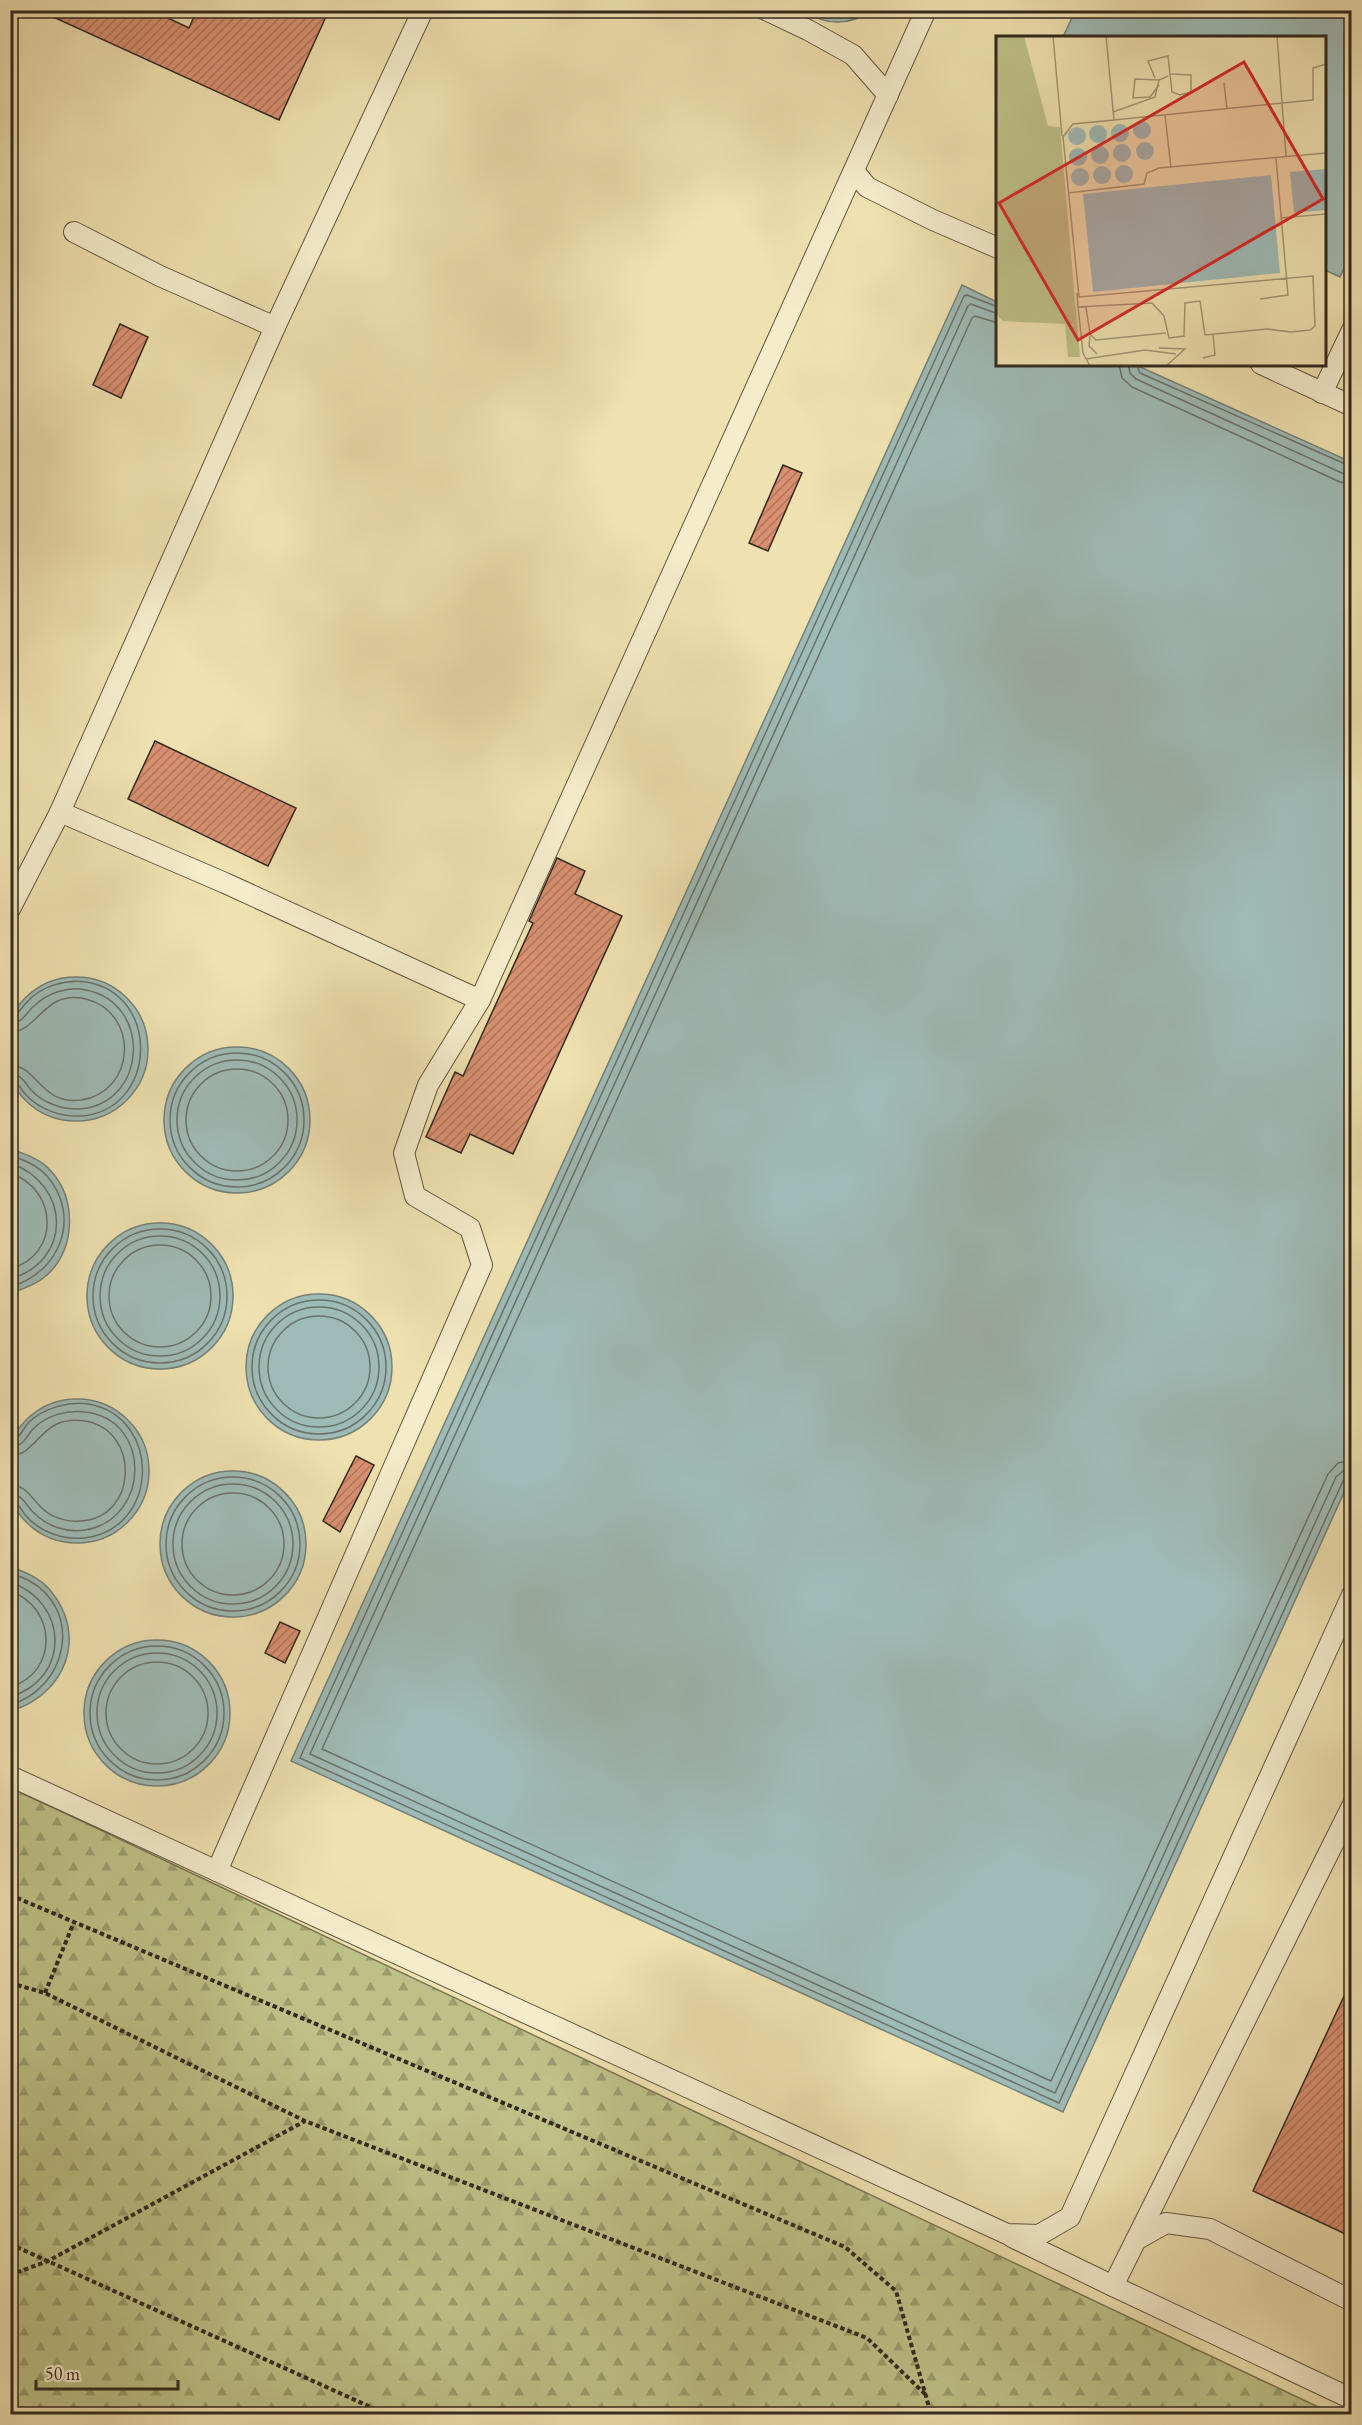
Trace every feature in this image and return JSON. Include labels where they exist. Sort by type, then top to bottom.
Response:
[{"type":"lane","points":[[10,909],[60,812],[275,327],[423,10]]},
{"type":"lane","points":[[766,10],[808,30],[852,56],[888,95]]},
{"type":"lane","points":[[217,1871],[482,1265],[470,1228],[415,1196],[404,1153],[428,1085],[480,1000],[926,10]]},
{"type":"lane","points":[[854,171],[867,187],[933,220],[996,247]]},
{"type":"lane","points":[[74,232],[160,276],[275,327]]},
{"type":"lane","points":[[1322,393],[1352,330]]},
{"type":"lane","points":[[1265,366],[1352,406]]},
{"type":"lane","points":[[60,812],[225,883],[480,1000]]},
{"type":"lane","points":[[1007,2234],[1039,2235],[1070,2217],[1352,1595]]},
{"type":"lane","points":[[10,1776],[1007,2234],[1352,2399]]},
{"type":"lane","points":[[1113,2286],[1352,1806]]},
{"type":"lane","points":[[1136,2240],[1166,2223],[1210,2229],[1352,2301]]},
{"type":"path","points":[[10,1895],[845,2247],[896,2291],[932,2415]]},
{"type":"path","points":[[45,1993],[74,1922]]},
{"type":"path","points":[[10,1983],[45,1993],[305,2121],[867,2338],[926,2395]]},
{"type":"path","points":[[10,2275],[48,2261],[305,2121]]},
{"type":"path","points":[[10,2244],[386,2415]]},
{"type":"green space","points":[[11,1788],[88,1824],[1333,2414],[11,2414]]},
{"type":"water","points":[[805,11],[873,11],[856,19],[839,22],[822,20]]},
{"type":"water","points":[[1075,11],[1351,11],[1352,251],[1340,277],[1326,270],[1326,36],[1063,36]]},
{"type":"water","points":[[962,285],[996,302],[996,366],[1138,366],[1351,462],[1351,1477],[1063,2112],[291,1761]]},
{"type":"water","points":[[76,977],[104,982],[127,998],[143,1021],[148,1049],[143,1077],[127,1100],[104,1116],[76,1121],[48,1116],[25,1100],[9,1077],[4,1049],[9,1021],[25,998],[48,982]]},
{"type":"water","points":[[237,1047],[265,1052],[289,1068],[305,1092],[310,1120],[305,1148],[289,1172],[265,1188],[237,1193],[209,1188],[185,1172],[169,1148],[164,1120],[169,1092],[185,1068],[209,1052]]},
{"type":"water","points":[[11,1149],[37,1160],[50,1170],[65,1195],[70,1223],[68,1238],[57,1264],[39,1281],[11,1293]]},
{"type":"water","points":[[160,1223],[188,1228],[212,1244],[228,1268],[233,1296],[228,1324],[212,1348],[188,1364],[160,1369],[132,1364],[108,1348],[92,1324],[87,1296],[92,1268],[108,1244],[132,1228]]},
{"type":"water","points":[[319,1294],[347,1299],[371,1315],[387,1339],[392,1367],[387,1395],[371,1419],[347,1435],[319,1440],[291,1435],[267,1419],[251,1395],[246,1367],[251,1339],[267,1315],[291,1299]]},
{"type":"water","points":[[77,1399],[105,1404],[128,1420],[144,1443],[149,1471],[144,1499],[128,1522],[105,1538],[77,1543],[49,1538],[26,1522],[10,1499],[5,1471],[10,1443],[26,1420],[49,1404]]},
{"type":"water","points":[[233,1471],[261,1476],[285,1492],[301,1516],[306,1544],[301,1572],[285,1596],[261,1612],[233,1617],[205,1612],[181,1596],[165,1572],[160,1544],[165,1516],[181,1492],[205,1476]]},
{"type":"water","points":[[11,1567],[27,1573],[50,1590],[62,1608],[68,1626],[69,1644],[65,1662],[57,1678],[45,1692],[30,1703],[11,1711]]},
{"type":"water","points":[[157,1640],[185,1645],[209,1661],[225,1685],[230,1713],[225,1741],[209,1765],[185,1781],[157,1786],[129,1781],[105,1765],[89,1741],[84,1713],[89,1685],[105,1661],[129,1645]]},
{"type":"building","points":[[38,10],[151,10],[189,28],[197,10],[329,10],[279,120]]},
{"type":"building","points":[[120,324],[148,337],[121,398],[93,385]]},
{"type":"building","points":[[783,465],[802,473],[768,551],[749,543]]},
{"type":"building","points":[[155,741],[296,808],[268,866],[128,799]]},
{"type":"building","points":[[557,858],[585,871],[575,894],[622,916],[513,1154],[470,1134],[461,1153],[426,1137],[455,1072],[463,1076],[533,923],[529,921]]},
{"type":"building","points":[[356,1456],[374,1465],[340,1532],[323,1521]]},
{"type":"building","points":[[280,1622],[300,1631],[285,1663],[265,1653]]},
{"type":"building","points":[[1352,1979],[1352,2237],[1253,2191]]}]
